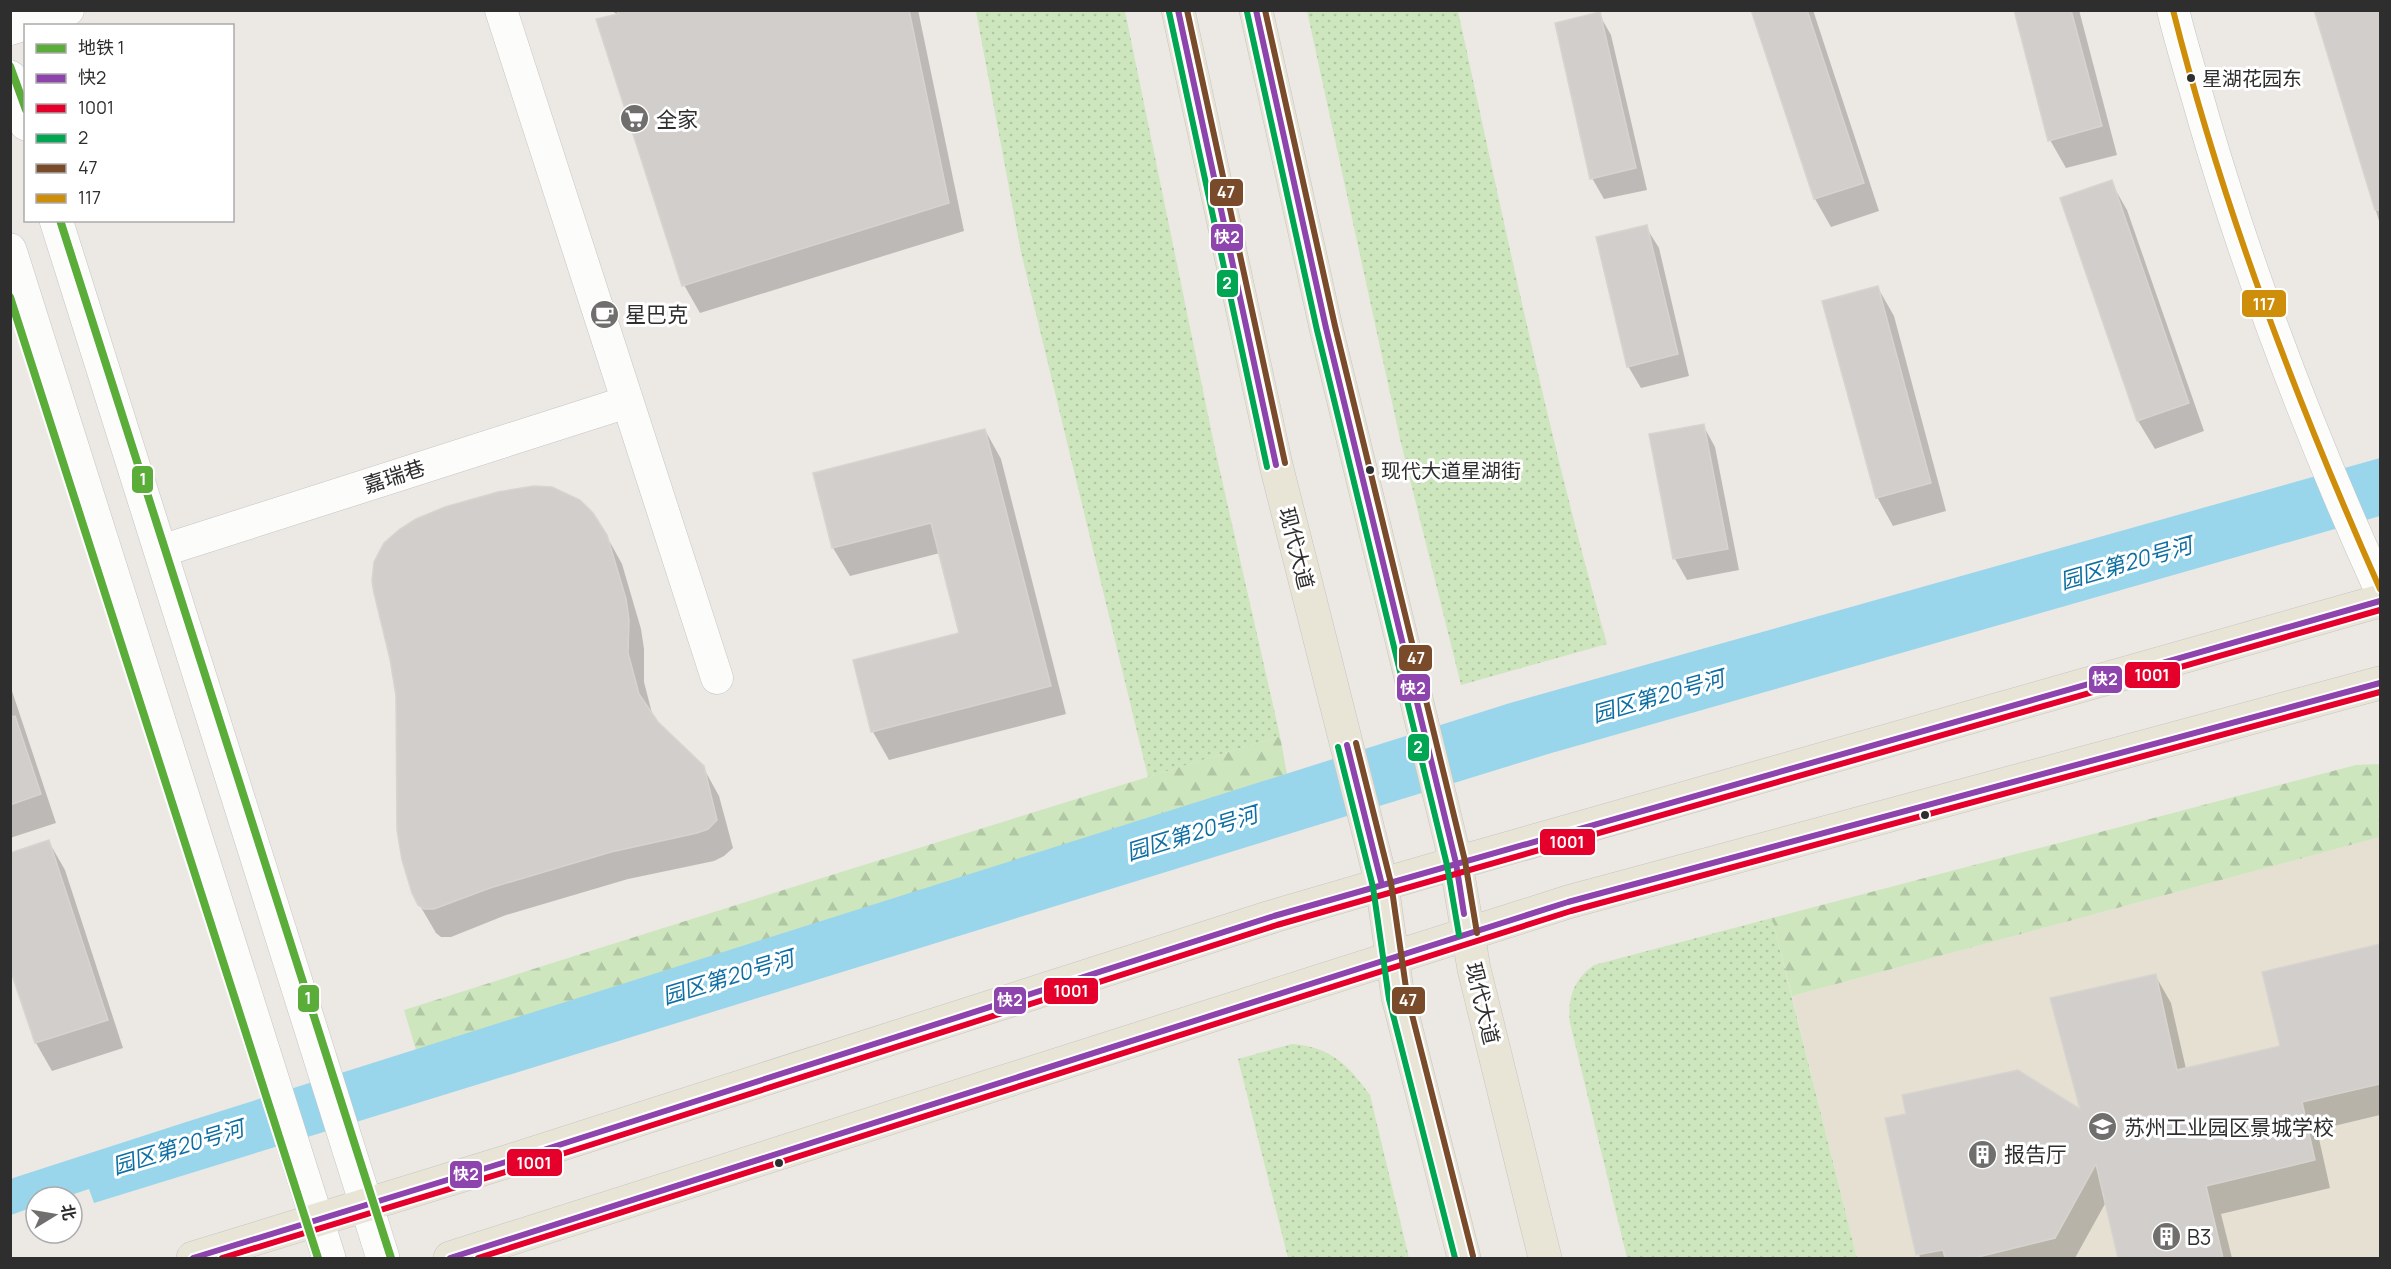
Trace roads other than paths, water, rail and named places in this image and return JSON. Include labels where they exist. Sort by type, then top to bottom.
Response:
[{"type":"main road","name":"现代大道","points":[[1178,10],[1276,465],[1382,885],[1398,997],[1464,1258]]},
{"type":"main road","name":"现代大道","points":[[1257,10],[1326,328],[1456,863],[1468,934],[1491,1039],[1545,1258]]},
{"type":"main road","points":[[10,77],[24,118]]},
{"type":"main road","points":[[57,222],[383,1258]]},
{"type":"main road","points":[[10,250],[329,1258]]},
{"type":"main road","points":[[193,1258],[1263,920],[1456,863],[2380,601]]},
{"type":"main road","points":[[450,1258],[1568,902],[2380,683]]},
{"type":"street","points":[[25,24],[68,10]]},
{"type":"street","points":[[501,10],[717,678]]},
{"type":"street","points":[[2173,10],[2221,178],[2264,306],[2328,470],[2380,589]]},
{"type":"street","name":"嘉瑞巷","points":[[161,551],[627,402]]},
{"type":"water","name":"园区第20号河","points":[[2380,458],[2380,516],[1548,754],[94,1203],[89,1189],[84,1191],[84,1185],[24,1185],[24,1210],[11,1215],[10,1179],[1510,703]]},
{"type":"metro line","name":"1","points":[[10,66],[24,104]]},
{"type":"metro line","name":"1","points":[[61,222],[391,1258]]},
{"type":"metro line","name":"1","points":[[10,297],[318,1258]]},
{"type":"place","name":"星湖花园东","points":[[2191,78]]},
{"type":"place","name":"全家","points":[[635,119]]},
{"type":"place","name":"星巴克","points":[[604,314]]},
{"type":"place","name":"现代大道星湖街","points":[[1370,470]]},
{"type":"place","name":"苏州工业园区景城学校","points":[[2103,1127]]},
{"type":"place","name":"报告厅","points":[[1983,1154]]},
{"type":"place","name":"B3","points":[[2166,1237]]}]
